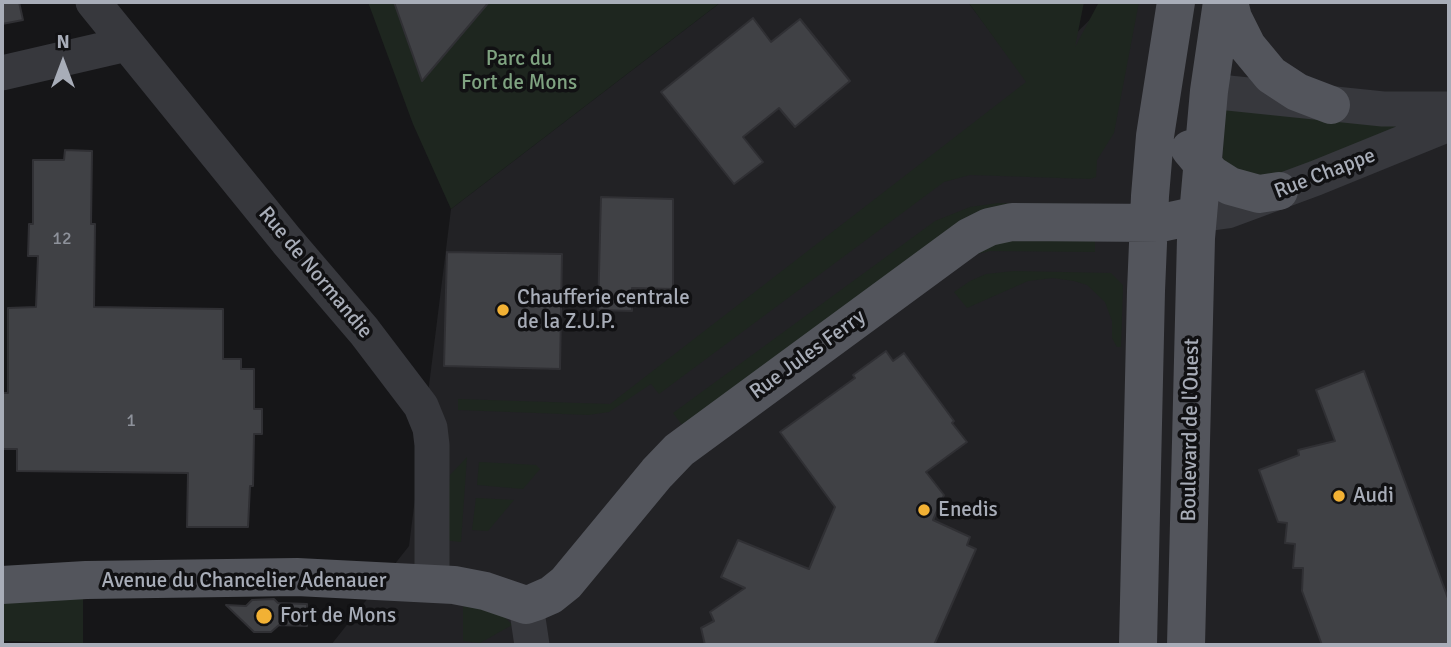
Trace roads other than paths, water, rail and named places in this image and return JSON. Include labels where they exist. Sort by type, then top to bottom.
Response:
[{"type":"main road","name":"Boulevard de l'Ouest","points":[[1138,645],[1172,220],[1202,165],[1186,94],[1176,2]]},
{"type":"main road","points":[[1186,94],[1201,2]]},
{"type":"main road","name":"Boulevard de l'Ouest","points":[[1186,645],[1172,220],[1154,151],[1186,94],[1222,2]]},
{"type":"main road","points":[[1229,2],[1233,18],[1247,46],[1271,75],[1297,92],[1331,105]]},
{"type":"main road","points":[[1202,165],[1220,180],[1239,190],[1259,194],[1279,191]]},
{"type":"main road","points":[[1172,220],[1165,335],[1167,519],[1176,645]]},
{"type":"main road","name":"Rue Jules Ferry","points":[[526,605],[551,595],[566,583],[679,450],[970,237],[989,227],[1012,222],[1172,220]]},
{"type":"main road","name":"Avenue du Chancelier Adenauer","points":[[2,585],[86,580],[263,577],[432,583],[476,589],[526,605]]},
{"type":"street","name":"Rue de Normandie","points":[[93,2],[364,331],[421,406],[430,428],[432,445],[432,583]]},
{"type":"street","points":[[2,74],[127,44]]},
{"type":"street","points":[[1186,94],[1419,111],[1449,109]]},
{"type":"street","name":"Rue Chappe","points":[[1172,220],[1227,211],[1449,124]]},
{"type":"street","points":[[526,605],[531,645]]},
{"type":"place","name":"Chaufferie centrale de la Z.U.P.","points":[[503,310]]},
{"type":"place","name":"Audi","points":[[1339,496]]},
{"type":"place","name":"Enedis","points":[[924,510]]},
{"type":"place","name":"Fort de Mons","points":[[264,616]]},
{"type":"park label","name":"Parc du Fort de Mons","points":[[519,71]]}]
